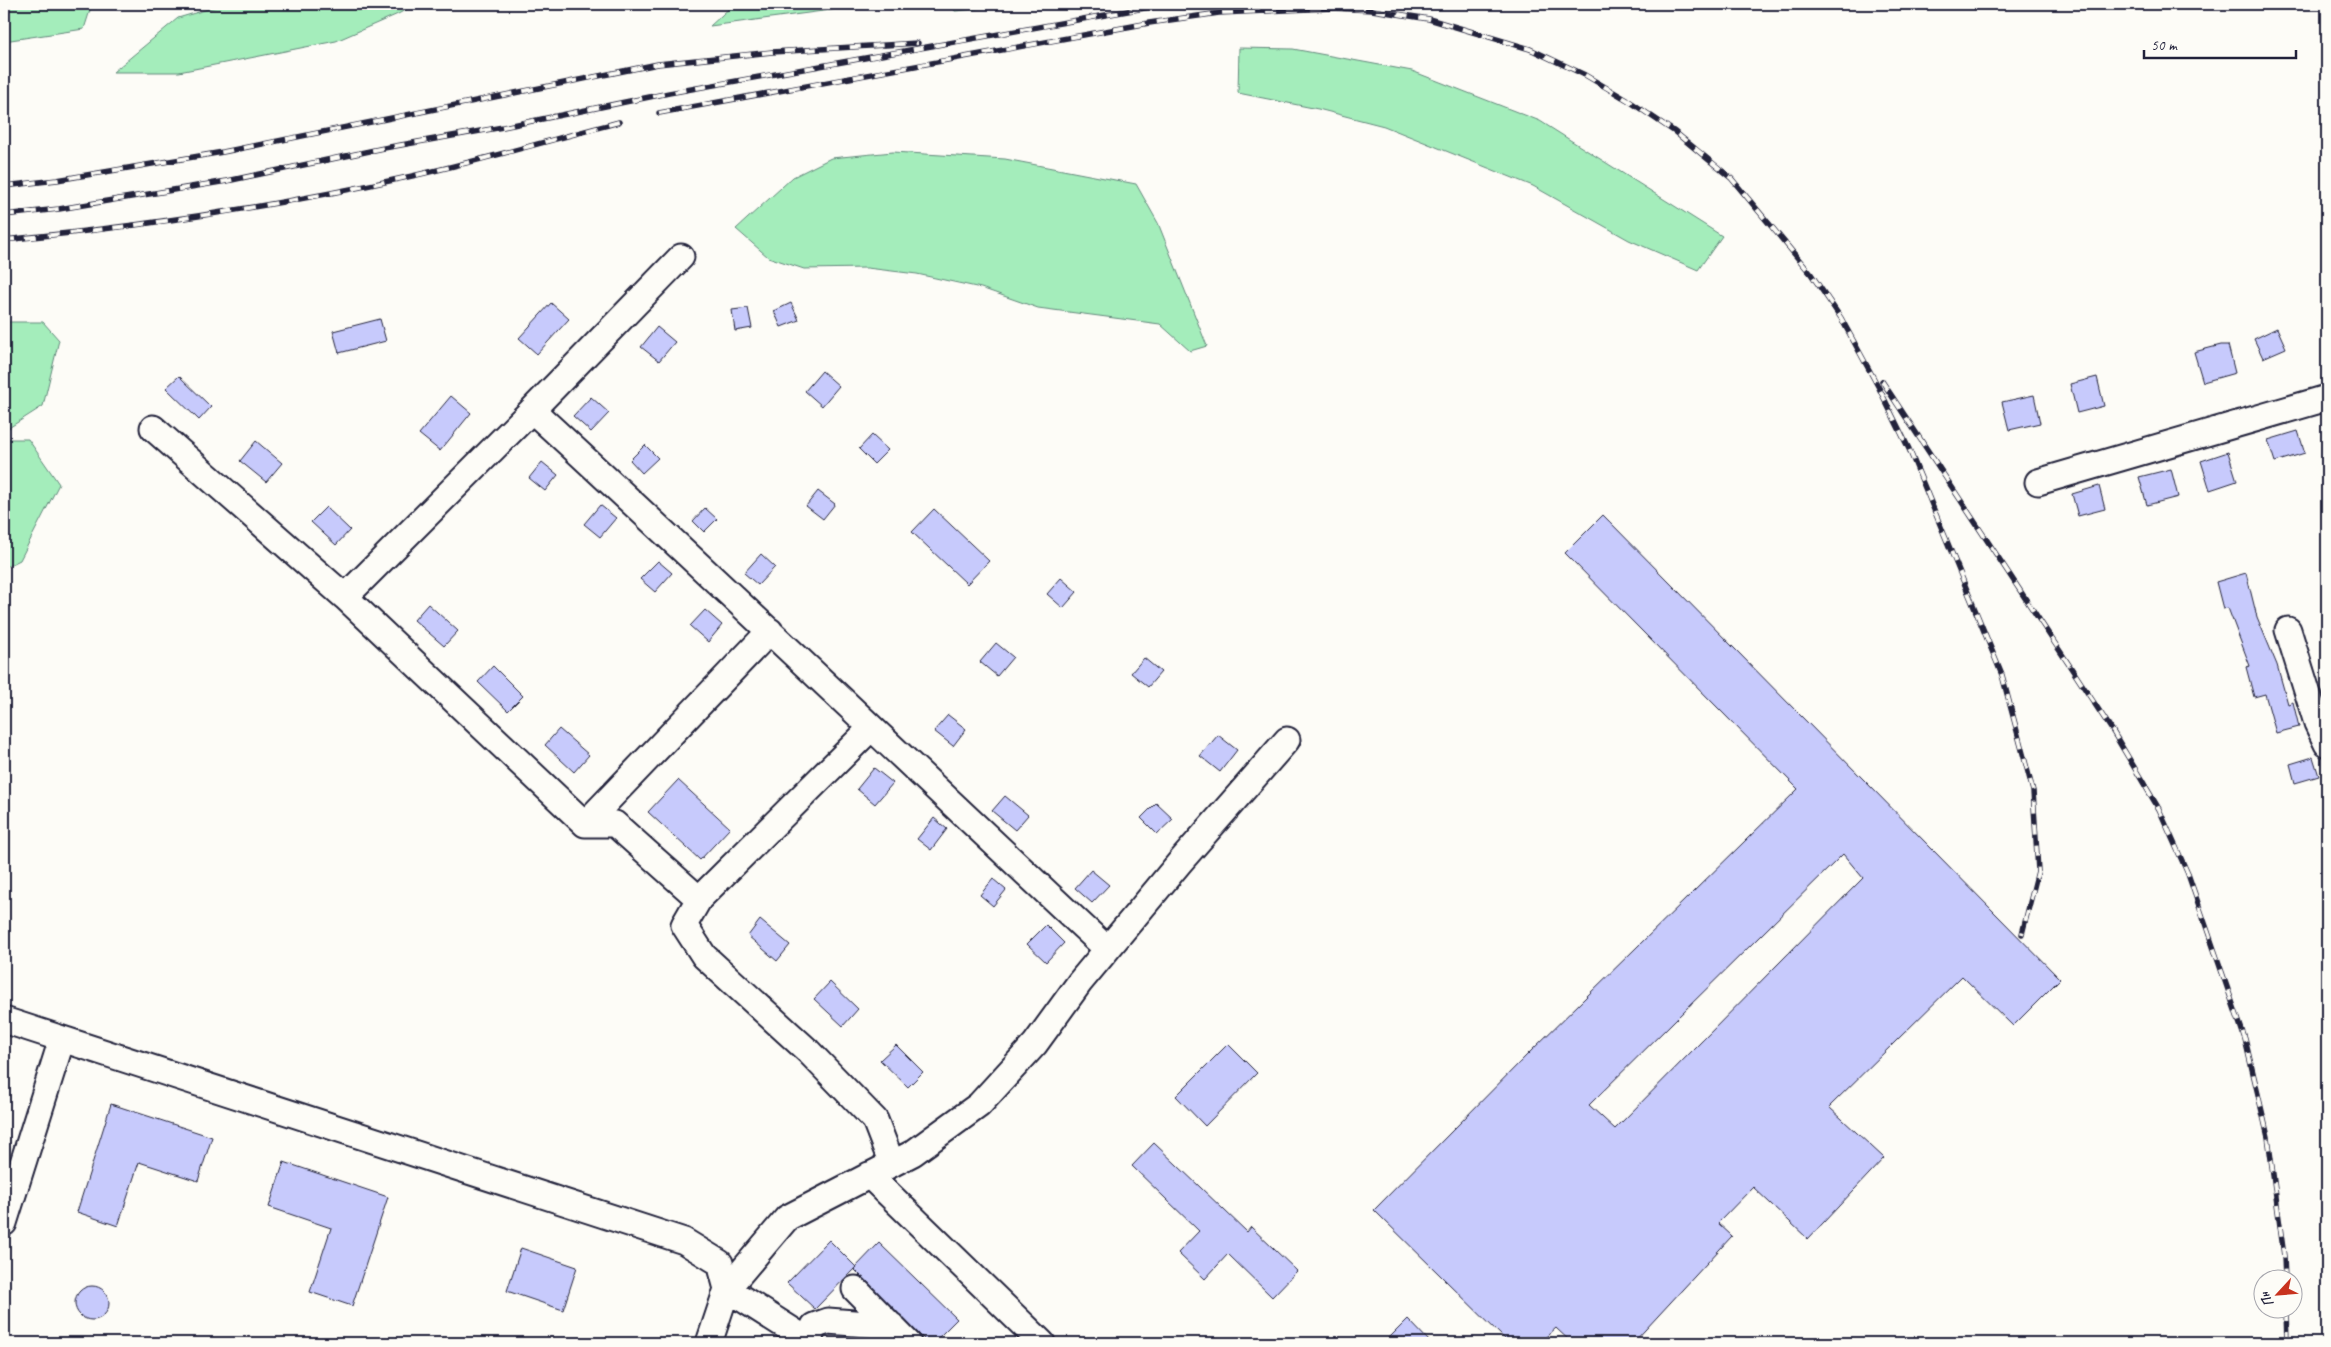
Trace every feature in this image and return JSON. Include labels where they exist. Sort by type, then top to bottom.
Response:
[{"type":"street","points":[[345,597],[532,410],[680,257]]},
{"type":"street","points":[[2038,482],[2327,398]]},
{"type":"street","points":[[532,410],[701,564],[871,728],[1108,949]]},
{"type":"street","points":[[153,428],[345,597],[585,824],[615,824],[699,900]]},
{"type":"street","points":[[2288,630],[2317,723],[2327,744]]},
{"type":"street","points":[[585,824],[770,631]]},
{"type":"street","points":[[871,728],[699,900],[684,925],[704,956],[808,1051],[875,1120],[892,1164]]},
{"type":"street","points":[[709,1343],[728,1289],[787,1218],[913,1153],[979,1105],[1035,1044],[1080,982],[1287,740]]},
{"type":"street","points":[[4,1020],[684,1241],[720,1263],[728,1289],[808,1342],[814,1326],[828,1321],[900,1335]]},
{"type":"street","points":[[4,1223],[62,1039]]},
{"type":"street","points":[[869,1175],[1042,1343]]},
{"type":"street","points":[[855,1289],[900,1335]]},
{"type":"green space","points":[[4,4],[92,4],[84,29],[4,41]]},
{"type":"green space","points":[[225,4],[417,4],[336,41],[179,72],[113,72],[178,18]]},
{"type":"green space","points":[[734,4],[876,4],[710,26]]},
{"type":"green space","points":[[950,4],[1028,4],[955,11]]},
{"type":"green space","points":[[1239,48],[1293,49],[1412,71],[1540,121],[1722,236],[1698,270],[1629,240],[1533,186],[1384,126],[1318,109],[1238,93]]},
{"type":"green space","points":[[893,152],[1005,159],[1136,184],[1158,223],[1207,346],[1190,351],[1160,324],[1038,308],[981,288],[917,274],[867,268],[804,269],[768,257],[736,229],[793,177],[831,158]]},
{"type":"green space","points":[[4,322],[43,322],[59,340],[43,406],[4,431]]},
{"type":"green space","points":[[4,439],[28,439],[59,484],[20,560],[4,568]]},
{"type":"building","points":[[551,303],[569,319],[537,354],[519,338]]},
{"type":"building","points":[[791,303],[799,320],[781,327],[774,311]]},
{"type":"building","points":[[748,308],[752,328],[735,331],[732,310]]},
{"type":"building","points":[[380,319],[386,341],[339,353],[333,331]]},
{"type":"building","points":[[657,327],[675,342],[659,361],[641,347]]},
{"type":"building","points":[[2277,328],[2286,348],[2263,358],[2254,339]]},
{"type":"building","points":[[2228,345],[2235,373],[2203,382],[2194,352]]},
{"type":"building","points":[[822,371],[839,386],[822,406],[805,391]]},
{"type":"building","points":[[179,376],[211,407],[199,420],[166,388]]},
{"type":"building","points":[[2097,377],[2104,406],[2077,413],[2070,384]]},
{"type":"building","points":[[2034,395],[2040,423],[2009,430],[2002,402]]},
{"type":"building","points":[[451,396],[471,413],[440,451],[419,434]]},
{"type":"building","points":[[591,397],[609,413],[591,432],[573,416]]},
{"type":"building","points":[[2298,431],[2305,453],[2275,462],[2268,440]]},
{"type":"building","points":[[872,435],[888,450],[874,464],[859,449]]},
{"type":"building","points":[[256,441],[282,463],[266,482],[240,461]]},
{"type":"building","points":[[645,445],[658,458],[642,473],[630,460]]},
{"type":"building","points":[[2228,452],[2237,481],[2210,490],[2201,461]]},
{"type":"building","points":[[542,462],[558,475],[545,491],[529,478]]},
{"type":"building","points":[[2171,469],[2178,497],[2147,505],[2139,477]]},
{"type":"building","points":[[2099,486],[2105,509],[2078,516],[2072,494]]},
{"type":"building","points":[[818,491],[835,504],[823,519],[806,506]]},
{"type":"building","points":[[600,505],[616,518],[600,537],[584,524]]},
{"type":"building","points":[[326,507],[350,530],[336,545],[311,522]]},
{"type":"building","points":[[705,508],[717,519],[704,532],[693,521]]},
{"type":"building","points":[[934,509],[989,561],[967,584],[912,532]]},
{"type":"building","points":[[1603,515],[2060,979],[2013,1026],[1962,976],[1829,1107],[1884,1158],[1808,1239],[1753,1187],[1718,1223],[1732,1236],[1633,1343],[1572,1343],[1556,1328],[1539,1343],[1509,1343],[1374,1210],[1530,1052],[1798,789],[1565,553]],"holes":[[[1843,854],[1863,878],[1615,1129],[1589,1105]]]},
{"type":"building","points":[[761,554],[775,567],[758,585],[744,573]]},
{"type":"building","points":[[658,561],[672,573],[655,592],[640,579]]},
{"type":"building","points":[[2246,573],[2257,617],[2277,665],[2288,704],[2293,702],[2299,727],[2276,733],[2265,694],[2254,697],[2246,667],[2250,666],[2228,608],[2223,609],[2216,582]]},
{"type":"building","points":[[1061,578],[1077,592],[1063,608],[1047,594]]},
{"type":"building","points":[[428,604],[458,631],[444,646],[414,620]]},
{"type":"building","points":[[705,610],[722,625],[708,642],[690,626]]},
{"type":"building","points":[[996,643],[1013,657],[997,676],[980,662]]},
{"type":"building","points":[[1144,658],[1161,672],[1148,687],[1131,673]]},
{"type":"building","points":[[493,666],[523,696],[508,711],[478,682]]},
{"type":"building","points":[[948,715],[966,729],[953,746],[934,731]]},
{"type":"building","points":[[559,729],[589,755],[574,772],[545,745]]},
{"type":"building","points":[[1218,735],[1237,750],[1220,772],[1200,756]]},
{"type":"building","points":[[2313,757],[2319,776],[2295,783],[2290,764]]},
{"type":"building","points":[[874,768],[893,783],[875,804],[857,789]]},
{"type":"building","points":[[678,780],[730,828],[700,860],[648,812]]},
{"type":"building","points":[[1005,796],[1028,815],[1015,830],[992,811]]},
{"type":"building","points":[[1156,803],[1173,819],[1157,834],[1141,818]]},
{"type":"building","points":[[934,818],[947,829],[931,850],[917,839]]},
{"type":"building","points":[[1091,870],[1109,885],[1092,903],[1075,888]]},
{"type":"building","points":[[993,879],[1006,890],[993,906],[980,895]]},
{"type":"building","points":[[760,920],[790,945],[777,961],[748,936]]},
{"type":"building","points":[[1046,925],[1064,943],[1046,962],[1027,944]]},
{"type":"building","points":[[830,982],[858,1009],[843,1026],[814,999]]},
{"type":"building","points":[[1228,1044],[1257,1073],[1205,1126],[1176,1096]]},
{"type":"building","points":[[896,1045],[923,1072],[908,1087],[880,1060]]},
{"type":"building","points":[[111,1104],[212,1137],[198,1181],[139,1162],[118,1226],[77,1212]]},
{"type":"building","points":[[1154,1143],[1247,1232],[1251,1227],[1297,1271],[1272,1297],[1228,1254],[1205,1279],[1178,1253],[1199,1231],[1132,1166]]},
{"type":"building","points":[[284,1162],[388,1197],[352,1306],[310,1292],[331,1228],[269,1207]]},
{"type":"building","points":[[829,1240],[856,1267],[815,1309],[787,1283]]},
{"type":"building","points":[[879,1243],[957,1319],[933,1343],[928,1343],[854,1269]]},
{"type":"building","points":[[521,1248],[577,1267],[563,1310],[507,1291]]},
{"type":"building","points":[[92,1286],[104,1291],[109,1303],[104,1315],[92,1320],[80,1315],[75,1303],[80,1291]]},
{"type":"building","points":[[1408,1319],[1431,1343],[1384,1343]]},
{"type":"railway","points":[[4,215],[59,209],[227,181],[384,148],[503,127],[669,93],[1167,4]]},
{"type":"railway","points":[[659,113],[1149,23],[1219,13],[1332,8],[1372,10],[1429,19],[1530,49],[1585,75],[1629,101],[1675,132],[1731,178],[1811,274],[1841,318],[1909,449],[2002,675],[2033,791],[2038,871],[2022,934]]},
{"type":"railway","points":[[4,186],[57,180],[223,152],[658,64],[772,52],[918,43]]},
{"type":"railway","points":[[4,240],[155,222],[304,198],[430,172],[619,122]]},
{"type":"railway","points":[[1882,381],[2112,730],[2159,809],[2188,874],[2245,1039],[2268,1137],[2285,1270]]},
{"type":"railway","points":[[2286,1320],[2287,1343]]}]
